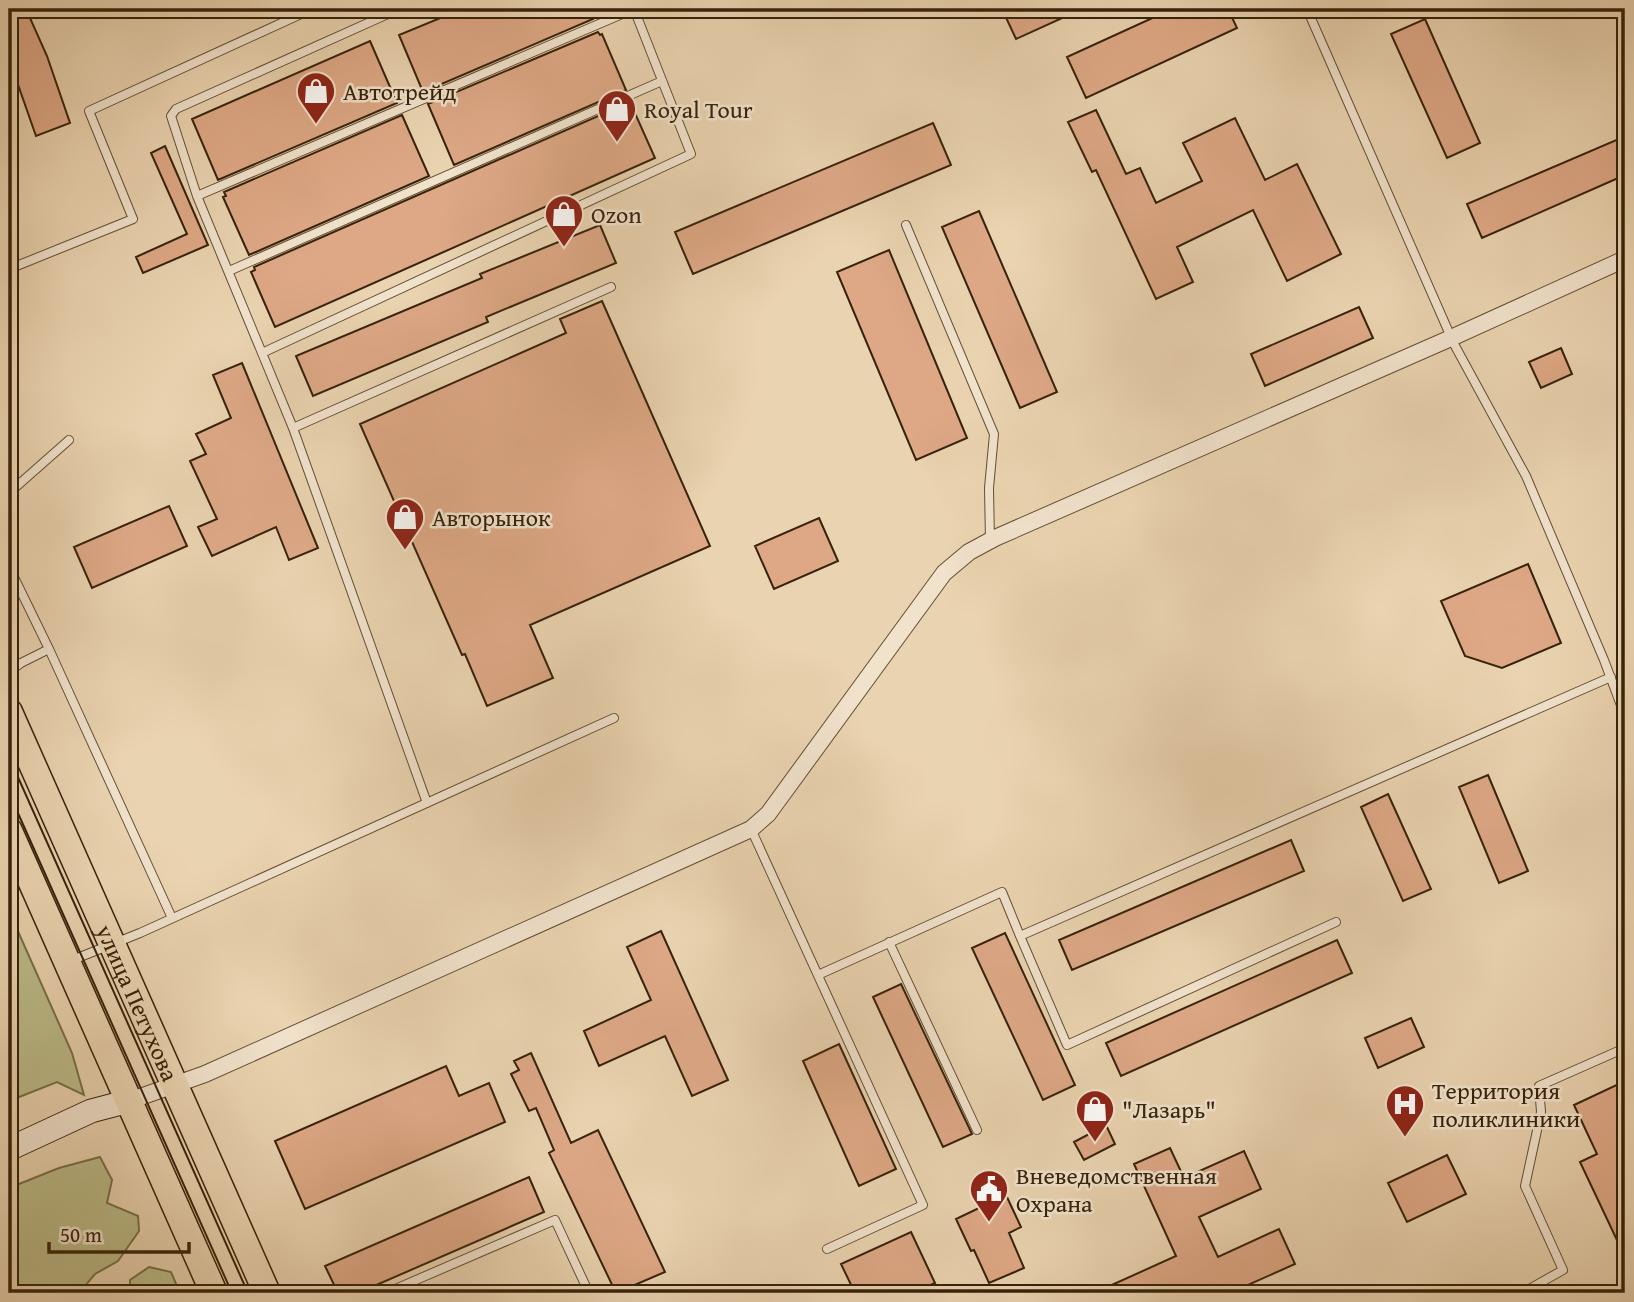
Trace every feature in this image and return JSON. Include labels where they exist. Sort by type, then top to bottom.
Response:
[{"type":"highway","name":"улица Петухова","points":[[9,712],[267,1293]]},
{"type":"highway","name":"улица Петухова","points":[[9,831],[214,1293]]},
{"type":"main road","points":[[9,1149],[91,1111],[129,1101]]},
{"type":"street","points":[[129,1101],[205,1074],[751,829],[768,814],[944,573],[969,552],[1625,259]]},
{"type":"lane","points":[[9,269],[133,219],[89,111],[312,9]]},
{"type":"lane","points":[[399,9],[176,109],[171,117],[197,196],[293,428],[427,803]]},
{"type":"lane","points":[[197,196],[634,9],[691,153],[262,353]]},
{"type":"lane","points":[[1307,9],[1451,338],[1527,476],[1625,716]]},
{"type":"lane","points":[[229,271],[662,80]]},
{"type":"lane","points":[[906,225],[994,434],[989,488],[990,541]]},
{"type":"lane","points":[[293,428],[611,287]]},
{"type":"lane","points":[[9,493],[69,440]]},
{"type":"lane","points":[[9,567],[172,919]]},
{"type":"lane","points":[[9,672],[49,649]]},
{"type":"lane","points":[[1020,936],[1611,677]]},
{"type":"lane","points":[[67,962],[172,919],[614,718]]},
{"type":"lane","points":[[751,829],[923,1205],[827,1250]]},
{"type":"lane","points":[[817,975],[1002,892],[1067,1045],[1336,922]]},
{"type":"lane","points":[[890,942],[977,1130]]},
{"type":"lane","points":[[1533,1293],[1531,1287],[1563,1270],[1525,1186],[1541,1112],[1539,1086],[1625,1048]]},
{"type":"lane","points":[[386,1293],[555,1220],[589,1293]]},
{"type":"green space","points":[[9,911],[72,1053],[84,1095],[57,1082],[9,1101]]},
{"type":"green space","points":[[100,1157],[112,1180],[107,1203],[138,1216],[139,1231],[118,1261],[95,1274],[79,1293],[9,1293],[9,1188],[59,1168]]},
{"type":"green space","points":[[149,1267],[171,1272],[180,1293],[130,1293],[130,1280]]},
{"type":"building","points":[[9,9],[26,9],[47,56],[70,123],[36,136],[9,59]]},
{"type":"building","points":[[462,9],[589,9],[593,19],[423,92],[399,35]]},
{"type":"building","points":[[1002,9],[1082,9],[1016,39]]},
{"type":"building","points":[[1172,9],[1228,9],[1237,28],[1086,98],[1067,57]]},
{"type":"building","points":[[1425,19],[1480,143],[1447,158],[1391,34]]},
{"type":"building","points":[[598,32],[602,34],[626,90],[454,165],[428,104]]},
{"type":"building","points":[[370,41],[397,103],[218,180],[192,119]]},
{"type":"building","points":[[630,102],[655,158],[275,327],[251,272],[255,270],[254,267]]},
{"type":"building","points":[[1096,110],[1126,174],[1140,168],[1156,203],[1202,181],[1183,143],[1235,118],[1265,180],[1297,164],[1341,254],[1287,281],[1253,210],[1177,247],[1193,282],[1156,299],[1096,170],[1092,172],[1068,122]]},
{"type":"building","points":[[402,115],[429,176],[249,255],[223,197],[226,196],[224,192]]},
{"type":"building","points":[[933,123],[951,165],[693,274],[675,232]]},
{"type":"building","points":[[1621,138],[1625,148],[1625,175],[1482,238],[1467,204]]},
{"type":"building","points":[[165,146],[208,245],[143,273],[136,257],[187,234],[151,153]]},
{"type":"building","points":[[979,211],[1057,392],[1020,408],[942,227]]},
{"type":"building","points":[[600,225],[616,263],[486,317],[488,322],[313,396],[296,356],[482,278],[480,274]]},
{"type":"building","points":[[889,250],[967,438],[916,460],[837,272]]},
{"type":"building","points":[[602,301],[710,546],[530,625],[553,678],[487,706],[360,424],[566,333],[560,319]]},
{"type":"building","points":[[1359,307],[1373,338],[1265,386],[1251,354]]},
{"type":"building","points":[[1561,348],[1572,374],[1541,388],[1529,362]]},
{"type":"building","points":[[242,363],[318,548],[289,560],[276,527],[212,556],[198,527],[217,519],[190,461],[206,454],[196,434],[231,418],[213,375]]},
{"type":"building","points":[[169,506],[187,546],[92,588],[74,547]]},
{"type":"building","points":[[819,518],[838,561],[774,589],[755,546]]},
{"type":"building","points":[[1528,564],[1561,643],[1502,668],[1465,656],[1441,601]]},
{"type":"building","points":[[1488,775],[1528,871],[1499,883],[1459,787]]},
{"type":"building","points":[[1388,794],[1431,889],[1403,901],[1361,807]]},
{"type":"building","points":[[1291,840],[1304,871],[1072,970],[1059,940]]},
{"type":"building","points":[[661,931],[728,1080],[692,1096],[665,1036],[599,1066],[584,1031],[651,1000],[627,947]]},
{"type":"building","points":[[1005,933],[1075,1085],[1043,1100],[972,948]]},
{"type":"building","points":[[1337,940],[1352,973],[1121,1076],[1106,1043]]},
{"type":"building","points":[[901,984],[972,1134],[943,1147],[873,997]]},
{"type":"building","points":[[1411,1018],[1424,1047],[1378,1068],[1365,1038]]},
{"type":"building","points":[[839,1044],[896,1169],[859,1186],[803,1061]]},
{"type":"building","points":[[531,1053],[571,1143],[598,1130],[665,1272],[616,1293],[549,1153],[554,1150],[536,1108],[529,1111],[511,1074],[519,1070],[514,1061]]},
{"type":"building","points":[[446,1066],[459,1096],[489,1083],[505,1122],[305,1209],[275,1141]]},
{"type":"building","points":[[1625,1081],[1625,1257],[1580,1162],[1597,1154],[1574,1105]]},
{"type":"building","name":"\"Лазарь\"","points":[[1106,1125],[1115,1144],[1084,1160],[1074,1142]]},
{"type":"building","points":[[1170,1148],[1184,1178],[1244,1151],[1261,1189],[1199,1217],[1218,1257],[1279,1229],[1295,1264],[1230,1293],[1094,1293],[1176,1256],[1134,1164]]},
{"type":"building","points":[[1447,1155],[1466,1194],[1407,1222],[1388,1183]]},
{"type":"building","points":[[529,1177],[544,1212],[358,1293],[338,1293],[325,1266]]},
{"type":"building","points":[[1006,1195],[1021,1227],[1009,1233],[1024,1268],[989,1283],[956,1219]]},
{"type":"building","points":[[911,1232],[935,1283],[913,1293],[855,1293],[841,1264]]},
{"type":"tram line","points":[[9,757],[248,1293]]},
{"type":"tram line","points":[[9,793],[232,1293]]},
{"type":"place","name":"Автотрейд","points":[[316,125]]},
{"type":"place","name":"Royal Tour","points":[[617,143]]},
{"type":"place","name":"Ozon","points":[[564,248]]},
{"type":"place","name":"Авторынок","points":[[405,551]]},
{"type":"place","name":"Территория поликлиники","points":[[1405,1138]]},
{"type":"place","name":"\"Лазарь\"","points":[[1095,1143]]},
{"type":"place","name":"Вневедомственная Охрана","points":[[989,1223]]}]
